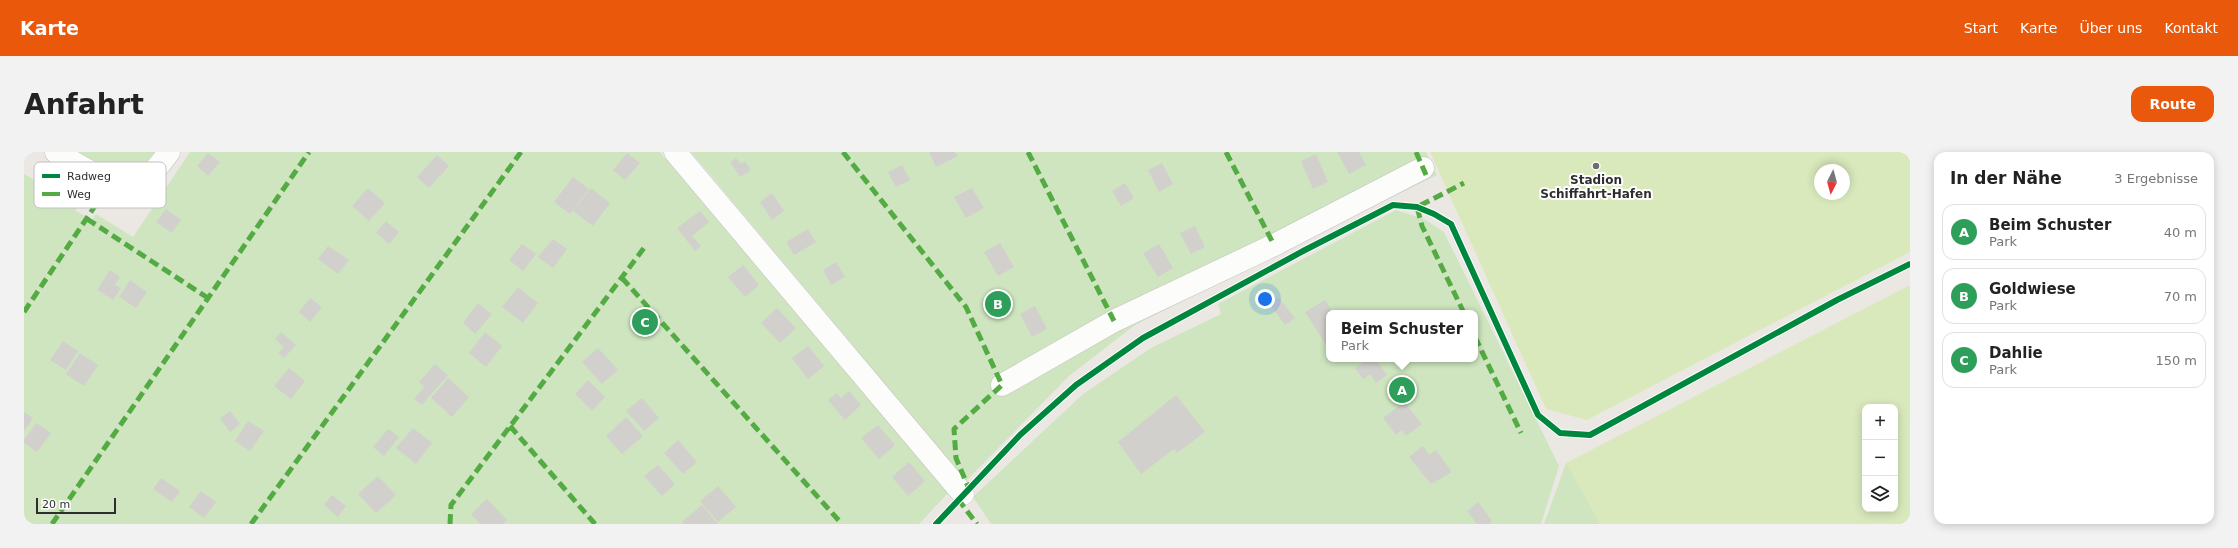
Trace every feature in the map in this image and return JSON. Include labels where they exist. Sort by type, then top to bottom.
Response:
[{"type":"lane","points":[[56,152],[74,162]]},
{"type":"lane","points":[[162,162],[169,152]]},
{"type":"lane","points":[[675,152],[963,494]]},
{"type":"lane","points":[[1002,385],[1114,321],[1274,245],[1423,168]]},
{"type":"green space","points":[[77,152],[162,152],[148,162],[96,162]]},
{"type":"green space","points":[[190,152],[660,152],[949,492],[919,524],[24,524],[24,174],[34,180],[34,208],[77,208],[76,211],[92,220],[96,214],[133,237],[152,208],[166,208],[166,188]]},
{"type":"green space","points":[[691,152],[1426,152],[1437,175],[1135,325],[1069,376],[966,481]]},
{"type":"green space","points":[[1430,152],[1910,152],[1910,252],[1587,420],[1546,409]]},
{"type":"green space","points":[[1396,210],[1424,219],[1444,232],[1559,466],[1541,524],[991,524],[973,497],[1083,394],[1151,348],[1221,314],[1218,304]]},
{"type":"green space","points":[[1910,285],[1910,524],[1600,524],[1566,463]]},
{"type":"green space","points":[[1620,443],[1662,524],[1544,524],[1566,463]]},
{"type":"building","points":[[929,152],[955,152],[958,156],[936,167]]},
{"type":"building","points":[[1337,152],[1359,152],[1366,165],[1349,174]]},
{"type":"building","points":[[208,153],[220,162],[208,176],[197,166]]},
{"type":"building","points":[[627,153],[640,163],[625,180],[613,170]]},
{"type":"building","points":[[1316,154],[1328,182],[1313,189],[1301,161]]},
{"type":"building","points":[[437,155],[449,166],[429,188],[417,177]]},
{"type":"building","points":[[736,158],[741,164],[745,161],[751,170],[740,177],[730,162]]},
{"type":"building","points":[[1162,163],[1173,184],[1159,192],[1148,170]]},
{"type":"building","points":[[902,165],[910,180],[896,187],[888,172]]},
{"type":"building","points":[[573,177],[589,189],[570,214],[554,202]]},
{"type":"building","points":[[1125,183],[1134,198],[1121,206],[1112,191]]},
{"type":"building","points":[[368,188],[385,203],[369,221],[352,206]]},
{"type":"building","points":[[591,188],[610,203],[593,226],[573,211]]},
{"type":"building","points":[[972,188],[984,208],[966,218],[954,197]]},
{"type":"building","points":[[772,193],[784,211],[772,220],[760,202]]},
{"type":"building","points":[[166,209],[181,220],[172,233],[156,222]]},
{"type":"building","points":[[700,211],[709,222],[692,236],[701,246],[695,251],[677,228]]},
{"type":"building","points":[[386,221],[399,232],[389,244],[376,233]]},
{"type":"building","points":[[1195,226],[1205,247],[1191,254],[1180,233]]},
{"type":"building","points":[[808,229],[816,242],[794,255],[786,242]]},
{"type":"building","points":[[553,239],[567,249],[553,268],[538,257]]},
{"type":"building","points":[[1000,243],[1014,267],[998,276],[984,252]]},
{"type":"building","points":[[522,244],[536,254],[523,271],[509,260]]},
{"type":"building","points":[[1159,244],[1173,268],[1158,277],[1143,253]]},
{"type":"building","points":[[328,246],[349,260],[338,274],[318,259]]},
{"type":"building","points":[[836,262],[845,277],[831,285],[823,270]]},
{"type":"building","points":[[743,265],[759,285],[745,297],[728,277]]},
{"type":"building","points":[[110,270],[120,277],[115,285],[121,288],[113,300],[97,290]]},
{"type":"building","points":[[130,280],[147,292],[136,308],[119,297]]},
{"type":"building","points":[[518,287],[538,303],[523,323],[502,307]]},
{"type":"building","points":[[1278,297],[1295,318],[1285,325],[1270,304]]},
{"type":"building","points":[[310,298],[322,307],[310,322],[299,312]]},
{"type":"building","points":[[1325,300],[1331,310],[1326,310],[1326,344],[1305,312]]},
{"type":"building","points":[[478,303],[492,314],[475,334],[463,323]]},
{"type":"building","points":[[1035,306],[1047,329],[1032,337],[1020,314]]},
{"type":"building","points":[[777,308],[796,328],[780,343],[761,323]]},
{"type":"building","points":[[281,332],[296,345],[284,358],[278,353],[284,347],[275,339]]},
{"type":"building","points":[[485,332],[502,346],[486,367],[469,353]]},
{"type":"building","points":[[63,341],[78,351],[66,370],[50,360]]},
{"type":"building","points":[[808,346],[824,366],[808,379],[792,358]]},
{"type":"building","points":[[598,348],[618,370],[602,384],[582,362]]},
{"type":"building","points":[[80,353],[98,365],[84,386],[66,374]]},
{"type":"building","points":[[1361,362],[1378,362],[1387,375],[1376,383],[1370,374],[1363,379],[1355,368],[1362,363]]},
{"type":"building","points":[[435,364],[448,375],[422,405],[414,399],[424,387],[419,382]]},
{"type":"building","points":[[289,368],[305,381],[291,399],[274,386]]},
{"type":"building","points":[[448,378],[469,397],[452,417],[431,398]]},
{"type":"building","points":[[588,380],[605,397],[592,411],[575,394]]},
{"type":"building","points":[[849,391],[861,405],[845,420],[828,400],[837,393],[841,398]]},
{"type":"building","points":[[1176,395],[1205,432],[1177,453],[1174,449],[1141,474],[1118,442]]},
{"type":"building","points":[[642,398],[659,418],[644,431],[626,411]]},
{"type":"building","points":[[1404,402],[1422,424],[1406,436],[1402,430],[1396,435],[1383,418]]},
{"type":"building","points":[[230,411],[240,424],[230,432],[220,419]]},
{"type":"building","points":[[24,412],[33,418],[24,431]]},
{"type":"building","points":[[626,417],[643,436],[622,454],[606,436]]},
{"type":"building","points":[[248,421],[264,431],[250,451],[235,441]]},
{"type":"building","points":[[36,423],[51,433],[37,452],[24,443],[24,440]]},
{"type":"building","points":[[878,425],[895,445],[879,459],[861,438]]},
{"type":"building","points":[[413,428],[432,443],[416,464],[396,448]]},
{"type":"building","points":[[388,429],[399,437],[384,456],[373,447]]},
{"type":"building","points":[[678,440],[697,462],[683,474],[664,453]]},
{"type":"building","points":[[1423,446],[1429,455],[1436,450],[1452,472],[1431,484],[1409,457]]},
{"type":"building","points":[[909,462],[925,481],[908,496],[892,477]]},
{"type":"building","points":[[658,465],[675,484],[662,496],[644,476]]},
{"type":"building","points":[[378,476],[396,495],[376,513],[358,494]]},
{"type":"building","points":[[161,478],[180,491],[172,502],[153,489]]},
{"type":"building","points":[[718,486],[736,507],[718,522],[700,501]]},
{"type":"building","points":[[201,491],[216,502],[204,518],[189,507]]},
{"type":"building","points":[[332,495],[346,506],[338,517],[324,505]]},
{"type":"building","points":[[487,499],[507,520],[503,524],[481,524],[471,514]]},
{"type":"building","points":[[1478,502],[1492,521],[1489,524],[1477,524],[1467,511]]},
{"type":"building","points":[[702,505],[718,524],[685,524],[682,522]]},
{"type":"marked path","points":[[52,524],[309,152]]},
{"type":"marked path","points":[[251,524],[521,152]]},
{"type":"marked path","points":[[843,152],[966,307],[1002,385],[954,429],[956,458],[969,489]]},
{"type":"marked path","points":[[1028,152],[1114,321]]},
{"type":"marked path","points":[[1226,152],[1274,245]]},
{"type":"marked path","points":[[1416,152],[1427,177]]},
{"type":"marked path","points":[[1463,310],[1422,226],[1417,207],[1464,183]]},
{"type":"marked path","points":[[24,312],[94,208]]},
{"type":"marked path","points":[[87,219],[208,298]]},
{"type":"marked path","points":[[450,524],[451,505],[644,248]]},
{"type":"marked path","points":[[622,278],[842,524]]},
{"type":"marked path","points":[[1478,343],[1521,433]]},
{"type":"marked path","points":[[510,426],[595,524]]},
{"type":"marked path","points":[[958,499],[977,524]]},
{"type":"cycle path","points":[[936,524],[1020,435],[1076,385],[1143,338],[1305,250],[1393,205],[1417,207],[1434,214],[1451,224],[1538,415],[1560,433],[1590,435],[1837,300],[1910,264]]},
{"type":"place","name":"Stadion Schiffahrt-Hafen","points":[[1596,166]]},
{"type":"place","name":"Goldwiese","points":[[998,304]]},
{"type":"place","name":"Dahlie","points":[[645,322]]},
{"type":"place","name":"Beim Schuster","points":[[1402,390]]}]
